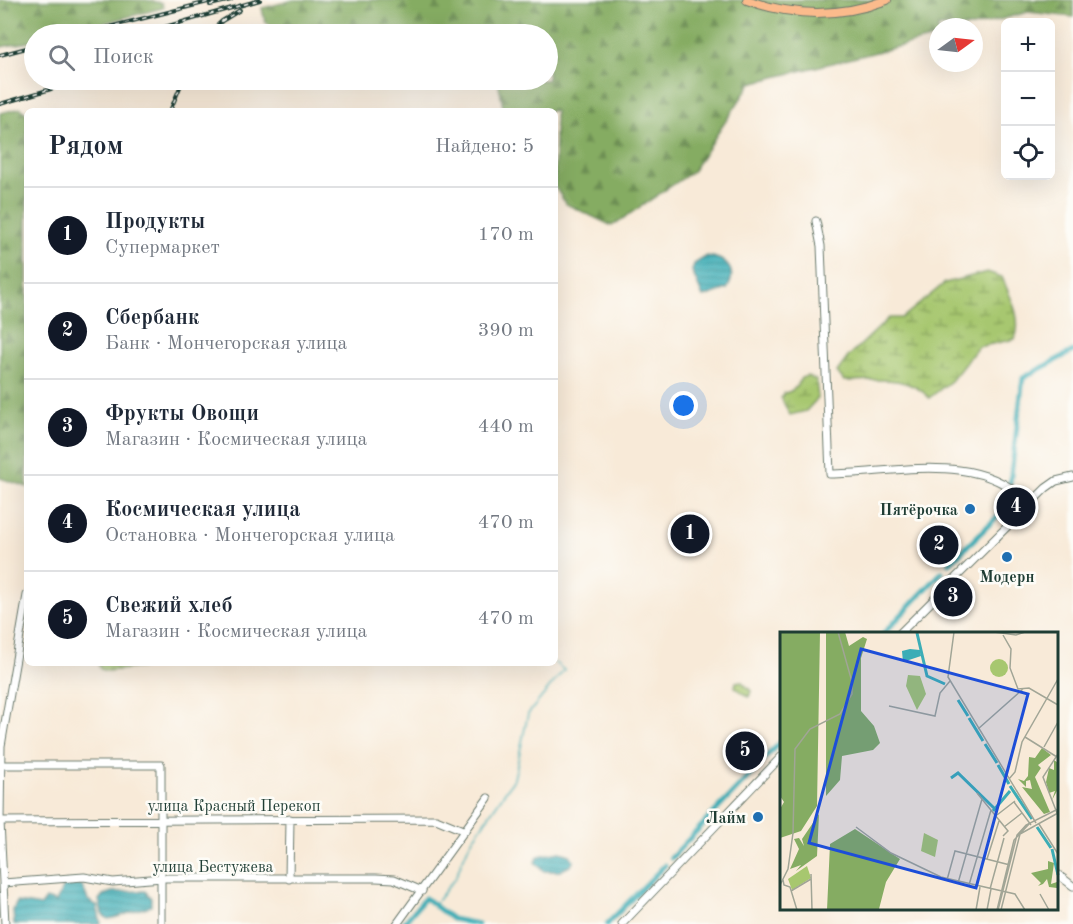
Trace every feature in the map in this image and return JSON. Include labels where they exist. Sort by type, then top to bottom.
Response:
[{"type":"main road","points":[[747,0],[796,13],[828,13],[861,10],[887,0]]},
{"type":"street","points":[[816,220],[821,246],[830,474],[953,469],[998,482],[1029,504]]},
{"type":"street","points":[[901,632],[1029,504],[1056,481],[1073,477]]},
{"type":"street","points":[[5,924],[0,821],[3,727],[24,612]]},
{"type":"street","points":[[622,924],[780,758]]},
{"type":"street","points":[[1,765],[161,765],[161,924]]},
{"type":"street","points":[[397,924],[488,798]]},
{"type":"street","points":[[289,879],[290,819]]},
{"type":"street","name":"улица Красный Перекоп","points":[[0,821],[436,819],[465,831]]},
{"type":"street","points":[[1058,875],[1073,886]]},
{"type":"street","name":"улица Бестужева","points":[[3,883],[84,877],[113,882],[162,878],[394,879],[422,891]]},
{"type":"green space","points":[[0,0],[145,0],[162,3],[163,8],[100,24],[24,24],[24,43],[0,47]]},
{"type":"green space","points":[[294,0],[1073,0],[1073,17],[1028,12],[983,24],[983,18],[929,18],[929,39],[751,83],[692,172],[612,226],[566,204],[558,192],[558,108],[503,107],[500,90],[558,90],[558,24],[268,24],[265,22],[262,8]]},
{"type":"green space","points":[[21,108],[24,111],[24,486],[0,478],[0,113]]},
{"type":"green space","points":[[987,272],[1002,277],[1009,292],[1017,315],[1015,339],[978,347],[951,381],[929,398],[921,390],[901,382],[890,380],[844,381],[837,372],[848,357],[889,318],[902,318],[945,283]]},
{"type":"green space","points":[[807,376],[816,380],[818,398],[806,411],[790,415],[781,398],[784,393],[795,388],[801,378]]},
{"type":"green space","points":[[99,666],[157,666],[107,671],[100,669]]},
{"type":"green space","points":[[741,681],[751,691],[749,697],[735,687],[736,682]]},
{"type":"water","points":[[707,256],[724,262],[731,271],[731,276],[727,289],[703,297],[692,271],[694,264]]},
{"type":"water","points":[[560,852],[570,855],[574,861],[560,871],[544,871],[535,862],[539,856]]},
{"type":"water","points":[[73,881],[82,885],[88,900],[97,906],[101,924],[14,924],[13,910],[17,902],[41,906],[46,899],[56,902],[63,887]]},
{"type":"water","points":[[145,891],[151,898],[151,906],[108,919],[102,914],[99,900],[103,895],[112,892]]},
{"type":"waterway","points":[[1010,483],[1023,378],[1073,351]]},
{"type":"waterway","points":[[949,564],[1004,510],[1008,494]]},
{"type":"waterway","points":[[885,632],[942,572]]},
{"type":"waterway","points":[[434,905],[455,878],[470,843],[514,779],[528,714],[564,670],[558,665]]},
{"type":"waterway","points":[[764,759],[780,743]]},
{"type":"waterway","points":[[671,858],[752,773]]},
{"type":"waterway","points":[[607,924],[665,865]]},
{"type":"waterway","points":[[403,924],[425,898],[452,919],[478,924]]},
{"type":"railway","points":[[121,24],[216,0]]},
{"type":"railway","points":[[210,5],[231,0]]},
{"type":"railway","points":[[175,24],[260,0]]},
{"type":"railway","points":[[219,24],[240,10]]},
{"type":"railway","points":[[0,55],[24,49]]},
{"type":"railway","points":[[0,104],[48,90]]},
{"type":"railway","points":[[171,108],[179,90]]},
{"type":"place","name":"Космическая улица","points":[[1016,507]]},
{"type":"place","name":"Пятёрочка","points":[[970,509]]},
{"type":"place","name":"Продукты","points":[[690,534]]},
{"type":"place","name":"Сбербанк","points":[[939,545]]},
{"type":"place","name":"Модерн","points":[[1007,557]]},
{"type":"place","name":"Фрукты Овощи","points":[[953,597]]},
{"type":"place","name":"Свежий хлеб","points":[[745,751]]},
{"type":"place","name":"Лайм","points":[[758,817]]}]
